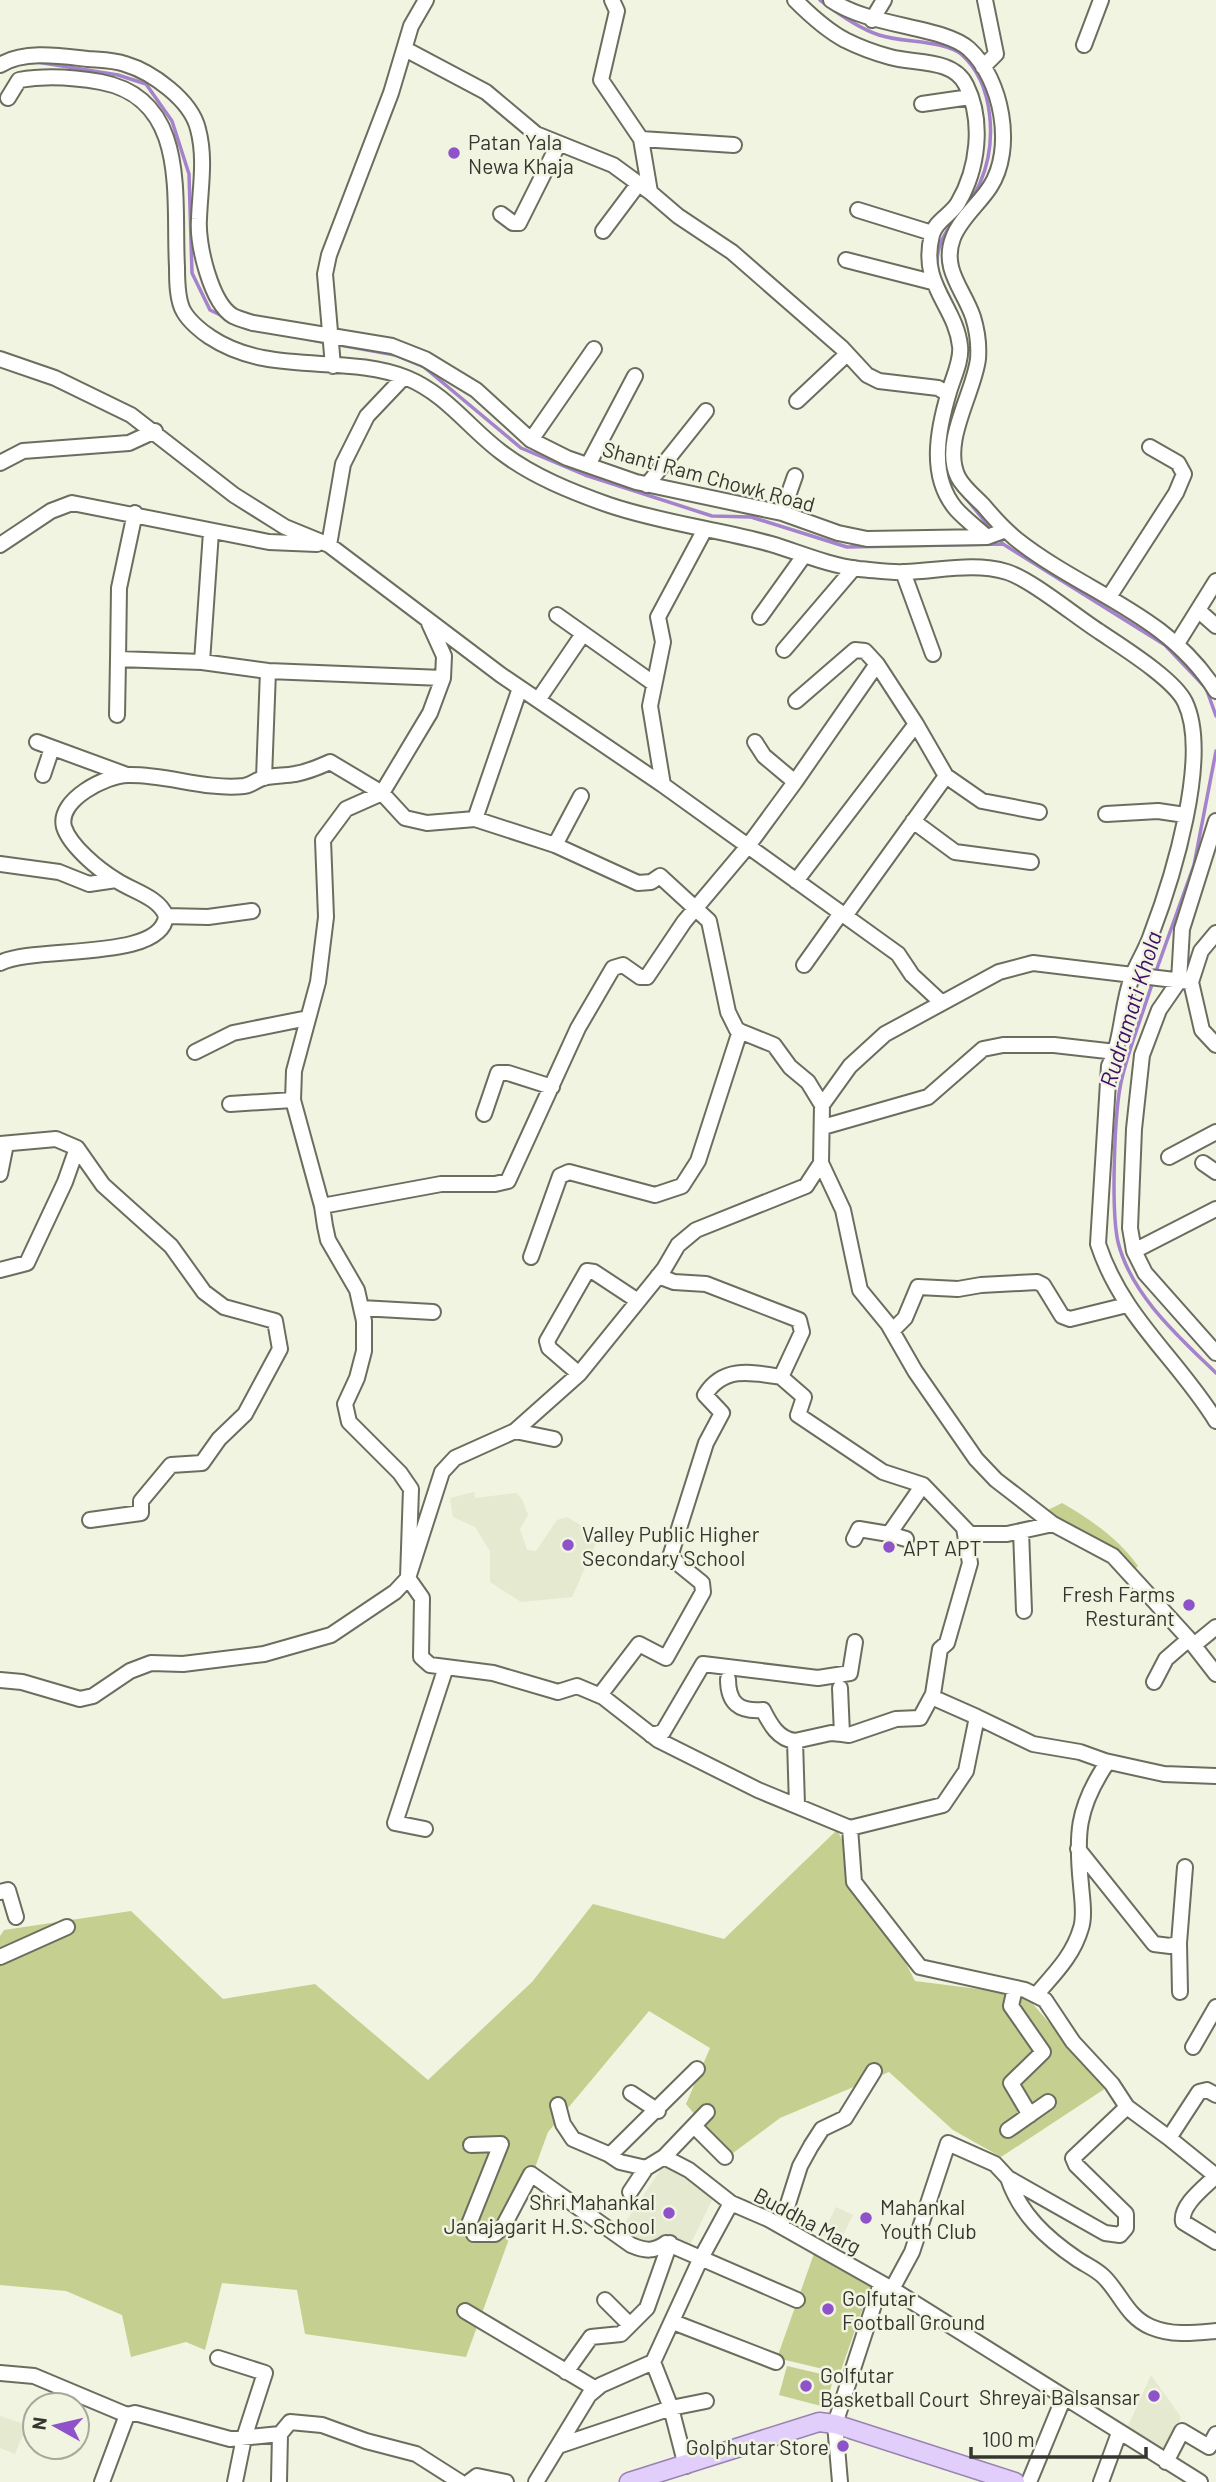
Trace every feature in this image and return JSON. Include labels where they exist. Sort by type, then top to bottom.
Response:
[{"type":"main road","points":[[629,2482],[819,2422],[835,2424],[1015,2482]]},
{"type":"street","points":[[334,361],[325,274],[329,255],[405,49],[411,26],[426,0]]},
{"type":"street","points":[[603,231],[644,187],[641,139],[601,80],[617,11],[612,0]]},
{"type":"street","points":[[795,0],[844,39],[891,58],[936,65],[954,72],[966,83],[976,115],[976,145],[969,179],[957,205],[932,233],[932,282],[955,327],[961,348],[948,394],[936,466],[955,508],[987,537]]},
{"type":"street","points":[[831,0],[872,20],[962,43],[983,67],[997,97],[1002,119],[998,167],[991,185],[953,239],[949,263],[973,317],[978,341],[978,360],[962,404],[955,465],[958,478],[1006,530],[1178,642],[1216,691]]},
{"type":"street","points":[[872,20],[884,0]]},
{"type":"street","points":[[983,67],[996,54],[985,0]]},
{"type":"street","points":[[1084,45],[1101,0]]},
{"type":"street","points":[[405,49],[486,92],[536,134],[613,165],[678,216],[732,252],[847,354],[856,366],[879,381],[938,388],[948,394]]},
{"type":"street","name":"Shanti Ram Chowk Road","points":[[0,65],[19,55],[125,64],[167,88],[186,107],[198,126],[202,191],[198,221],[216,299],[232,316],[253,323],[392,346],[425,359],[476,390],[531,440],[588,466],[647,485],[782,513],[838,533],[867,539],[987,537],[1006,530]]},
{"type":"street","points":[[8,98],[19,80],[73,77],[125,87],[148,104],[168,135],[174,164],[177,282],[182,310],[207,335],[236,352],[268,360],[334,361],[404,377],[426,387],[467,418],[499,451],[535,474],[610,505],[704,531],[775,545],[803,557],[854,568],[903,572],[955,568],[1012,573],[1110,639],[1169,684],[1184,699],[1195,734],[1194,769],[1185,815],[1152,935],[1138,973],[1116,1052],[1109,1066],[1098,1244],[1107,1272],[1127,1305],[1203,1400],[1216,1421]]},
{"type":"street","points":[[922,104],[970,97]]},
{"type":"street","points":[[641,139],[734,145]]},
{"type":"street","points":[[501,214],[513,223],[519,223],[558,145]]},
{"type":"street","points":[[858,210],[932,233]]},
{"type":"street","points":[[846,260],[932,282]]},
{"type":"street","points":[[531,440],[594,349]]},
{"type":"street","points":[[797,401],[847,354]]},
{"type":"street","points":[[0,359],[55,378],[131,415],[234,495],[285,527],[329,545],[520,688],[663,785],[898,954],[912,975],[941,1002]]},
{"type":"street","points":[[588,466],[635,376]]},
{"type":"street","points":[[329,545],[343,464],[367,416],[404,377]]},
{"type":"street","points":[[647,485],[706,411]]},
{"type":"street","points":[[0,463],[23,451],[129,443],[155,431]]},
{"type":"street","points":[[1109,597],[1176,493],[1184,474],[1178,463],[1150,447]]},
{"type":"street","points":[[782,513],[795,477]]},
{"type":"street","points":[[0,545],[51,511],[72,503],[135,513],[269,542],[329,545]]},
{"type":"street","points":[[117,715],[119,588],[135,513]]},
{"type":"street","points":[[202,662],[211,531]]},
{"type":"street","points":[[663,785],[651,719],[653,683],[663,642],[658,617],[704,531]]},
{"type":"street","points":[[760,617],[803,557]]},
{"type":"street","points":[[785,650],[854,568]]},
{"type":"street","points":[[903,572],[933,654]]},
{"type":"street","points":[[1178,642],[1216,581]]},
{"type":"street","points":[[1199,611],[1216,626]]},
{"type":"street","points":[[557,615],[653,683]]},
{"type":"street","points":[[429,622],[444,656],[443,678],[420,732],[382,793],[346,809],[323,840],[326,917],[318,982],[294,1071],[293,1100],[322,1206],[328,1240],[357,1290],[361,1308],[364,1351],[357,1378],[345,1404],[346,1415],[349,1422],[400,1473],[411,1489],[408,1578],[422,1598],[421,1657],[430,1664],[493,1673],[558,1692],[577,1686],[600,1695],[651,1735],[758,1790],[850,1828],[943,1805],[966,1771],[977,1717]]},
{"type":"street","points":[[538,700],[583,634]]},
{"type":"street","points":[[796,701],[855,650],[865,650],[916,724],[946,776],[982,801],[1039,812]]},
{"type":"street","points":[[118,659],[202,662],[268,671],[443,678]]},
{"type":"street","points":[[322,1206],[441,1184],[495,1184],[508,1181],[578,1028],[613,968],[623,965],[640,977],[647,977],[695,909],[748,846],[877,664]]},
{"type":"street","points":[[264,778],[268,671]]},
{"type":"street","points":[[475,819],[520,688]]},
{"type":"street","points":[[796,881],[916,724]]},
{"type":"street","points":[[37,742],[127,775],[216,788],[248,786],[264,778],[298,774],[330,762],[382,793],[405,818],[427,823],[475,819],[555,845],[638,883],[651,882],[660,876],[709,921],[728,1012],[740,1031],[774,1045],[790,1068],[808,1082],[822,1105],[821,1163],[843,1210],[860,1290],[892,1331],[915,1371],[976,1459],[996,1480],[1053,1524],[1113,1556],[1192,1642],[1216,1674]]},
{"type":"street","points":[[755,742],[764,756],[795,782]]},
{"type":"street","points":[[43,775],[52,748]]},
{"type":"street","points":[[0,963],[28,955],[121,947],[164,930],[166,916],[159,904],[116,880],[72,840],[64,828],[64,815],[71,803],[82,794],[127,775]]},
{"type":"street","points":[[804,965],[946,776]]},
{"type":"street","points":[[555,845],[581,796]]},
{"type":"street","points":[[1105,814],[1158,811],[1185,815]]},
{"type":"street","points":[[913,821],[955,852],[1031,862]]},
{"type":"street","points":[[1216,821],[1182,929],[1180,981],[1216,1045]]},
{"type":"street","points":[[0,864],[59,872],[89,884],[116,880]]},
{"type":"street","points":[[166,916],[208,917],[252,911]]},
{"type":"street","points":[[1216,933],[1159,1010],[1142,1055],[1130,1228],[1134,1251],[1145,1273],[1216,1353]]},
{"type":"street","points":[[822,1105],[850,1066],[885,1034],[999,972],[1034,963],[1138,973],[1180,981]]},
{"type":"street","points":[[195,1052],[233,1033],[308,1018]]},
{"type":"street","points":[[531,1257],[560,1177],[569,1172],[655,1195],[682,1186],[698,1161],[740,1031]]},
{"type":"street","points":[[823,1126],[928,1097],[983,1049],[1003,1045],[1054,1045],[1116,1052]]},
{"type":"street","points":[[484,1114],[498,1073],[508,1073],[552,1087]]},
{"type":"street","points":[[230,1104],[293,1100]]},
{"type":"street","points":[[1169,1157],[1216,1132]]},
{"type":"street","points":[[0,1174],[3,1144],[56,1139],[77,1148],[103,1185],[172,1246],[204,1292],[224,1307],[275,1321],[280,1349],[245,1413],[219,1440],[202,1463],[171,1465],[141,1501],[141,1513],[90,1520]]},
{"type":"street","points":[[0,1270],[27,1263],[65,1182],[77,1148]]},
{"type":"street","points":[[0,1680],[22,1682],[80,1699],[93,1696],[130,1671],[151,1663],[183,1664],[264,1654],[331,1635],[395,1592],[408,1578],[442,1472],[454,1458],[515,1431],[579,1374],[658,1276],[678,1245],[696,1230],[806,1186],[821,1163]]},
{"type":"street","points":[[1203,1163],[1216,1172]]},
{"type":"street","points":[[1134,1251],[1216,1209]]},
{"type":"street","points":[[579,1374],[549,1348],[548,1341],[587,1271],[594,1272],[638,1301]]},
{"type":"street","points":[[658,1276],[674,1282],[706,1284],[799,1320],[802,1332],[780,1377]]},
{"type":"street","points":[[892,1331],[905,1318],[918,1287],[958,1289],[981,1284],[1037,1282],[1043,1285],[1062,1316],[1070,1319],[1127,1305]]},
{"type":"street","points":[[361,1308],[433,1312]]},
{"type":"street","points":[[600,1695],[639,1644],[666,1658],[703,1592],[702,1583],[670,1556],[706,1443],[722,1413],[705,1395],[713,1381],[727,1375],[748,1371],[780,1377],[804,1397],[798,1415],[883,1472],[923,1485],[971,1534],[1021,1531],[1053,1524]]},
{"type":"street","points":[[515,1431],[554,1439]]},
{"type":"street","points":[[890,1534],[923,1485]]},
{"type":"street","points":[[727,1679],[728,1692],[736,1707],[743,1710],[763,1710],[773,1730],[786,1740],[849,1735],[896,1719],[920,1718],[933,1694],[940,1649],[947,1643],[970,1563],[964,1528]]},
{"type":"street","points":[[854,1539],[859,1529],[906,1539]]},
{"type":"street","points":[[1021,1531],[1024,1611]]},
{"type":"street","points":[[1154,1682],[1166,1659],[1216,1627]]},
{"type":"street","points":[[651,1735],[663,1731],[703,1664],[818,1678],[850,1673],[855,1642]]},
{"type":"street","points":[[425,1829],[395,1823],[446,1667]]},
{"type":"street","points":[[840,1688],[842,1734]]},
{"type":"street","points":[[933,1694],[934,1698],[1033,1744],[1080,1752],[1105,1761],[1164,1774],[1216,1776]]},
{"type":"street","points":[[795,1741],[797,1805]]},
{"type":"street","points":[[1036,1995],[1071,1955],[1082,1926],[1078,1849],[1081,1812],[1105,1766],[1105,1761]]},
{"type":"street","points":[[850,1828],[854,1882],[920,1967],[1014,1988],[1045,2000],[1073,2042],[1112,2084],[1127,2107],[1216,2176],[1188,2205],[1182,2216],[1183,2222],[1216,2242]]},
{"type":"street","points":[[1078,1849],[1154,1944],[1170,1946],[1179,1943]]},
{"type":"street","points":[[1180,1992],[1179,1943],[1185,1867]]},
{"type":"street","points":[[0,1892],[8,1890],[16,1917]]},
{"type":"street","points":[[0,1957],[68,1927]]},
{"type":"street","points":[[1014,1988],[1011,2006],[1043,2052],[1011,2082],[1030,2115]]},
{"type":"street","points":[[1194,2047],[1216,2007]]},
{"type":"street","points":[[610,2155],[658,2111],[697,2069]]},
{"type":"street","points":[[781,2226],[800,2166],[811,2146],[822,2129],[845,2118],[874,2071]]},
{"type":"street","points":[[1169,2138],[1199,2092],[1207,2090],[1216,2095]]},
{"type":"street","points":[[631,2094],[658,2111]]},
{"type":"street","points":[[1008,2130],[1048,2102]]},
{"type":"street","points":[[558,2105],[563,2124],[573,2139],[620,2162],[646,2168]]},
{"type":"street","points":[[840,2482],[835,2424],[887,2286],[912,2252],[948,2143],[995,2164],[1008,2178],[1105,2233],[1120,2235],[1126,2228],[1126,2214],[1076,2165],[1073,2158],[1127,2107]]},
{"type":"street","points":[[630,2192],[646,2168],[664,2157],[707,2112]]},
{"type":"street","points":[[694,2126],[725,2157]]},
{"type":"street","points":[[471,2145],[501,2144],[469,2224],[474,2234],[495,2234],[503,2227],[531,2175],[631,2245],[645,2251],[670,2243],[700,2260],[797,2300]]},
{"type":"street","points":[[664,2157],[689,2170],[731,2203]]},
{"type":"street","points":[[1008,2178],[1021,2209],[1076,2258],[1101,2274],[1138,2320],[1150,2327],[1173,2333],[1216,2331]]},
{"type":"street","name":"Buddha Marg","points":[[653,2362],[700,2260],[731,2203],[781,2226],[887,2286],[1200,2482]]},
{"type":"street","points":[[566,2372],[591,2337],[621,2334],[647,2308],[670,2243]]},
{"type":"street","points":[[606,2300],[629,2324]]},
{"type":"street","points":[[465,2311],[596,2389]]},
{"type":"street","points":[[673,2322],[776,2362]]},
{"type":"street","points":[[218,2358],[265,2373],[244,2438],[235,2482]]},
{"type":"street","points":[[536,2482],[561,2445],[589,2395],[596,2389],[653,2362],[671,2408],[686,2466]]},
{"type":"street","points":[[0,2373],[34,2376],[127,2415],[135,2413],[230,2439],[280,2434]]},
{"type":"street","points":[[1029,2482],[1064,2397]]},
{"type":"street","points":[[561,2445],[671,2408],[706,2401]]},
{"type":"street","points":[[102,2482],[127,2415]]},
{"type":"street","points":[[279,2482],[280,2434],[290,2422],[322,2425],[366,2441],[416,2454],[460,2482]]},
{"type":"street","points":[[1166,2462],[1182,2431],[1209,2447],[1216,2434]]},
{"type":"street","points":[[1101,2482],[1119,2432]]},
{"type":"street","points":[[469,2482],[477,2476],[506,2482]]},
{"type":"shaded area","name":"Valley Public Higher Secondary School","points":[[474,1492],[475,1498],[516,1493],[522,1499],[528,1515],[520,1529],[527,1550],[536,1551],[557,1520],[567,1517],[597,1535],[597,1541],[572,1597],[521,1602],[490,1582],[490,1551],[475,1527],[453,1517],[450,1498]]},
{"type":"shaded area","name":"Shri Mahankal Janajagarit H.S. School","points":[[667,2160],[715,2194],[688,2249],[652,2247],[619,2232]]},
{"type":"shaded area","points":[[836,2207],[853,2215],[839,2243],[822,2235]]},
{"type":"shaded area","name":"Shreyai Balsansar","points":[[1151,2375],[1181,2417],[1164,2458],[1125,2433]]},
{"type":"shaded area","points":[[0,2416],[21,2423],[21,2440],[15,2454],[0,2448]]},
{"type":"green space","points":[[1062,1503],[1103,1530],[1138,1566],[1132,1572],[1095,1542],[1046,1511]]},
{"type":"green space","points":[[837,1830],[915,1981],[1025,1995],[1106,2088],[1001,2157],[953,2130],[889,2072],[780,2118],[729,2156],[686,2104],[710,2048],[649,2011],[548,2132],[466,2357],[305,2334],[297,2290],[222,2283],[205,2350],[186,2342],[131,2357],[122,2315],[66,2291],[0,2285],[0,1936],[4,1930],[131,1911],[223,1999],[315,1984],[428,2080],[532,1982],[593,1904],[724,1939]]},
{"type":"green space","name":"Golfutar Football Ground","points":[[816,2248],[873,2279],[840,2373],[777,2358]]},
{"type":"green space","name":"Golfutar Basketball Court","points":[[787,2366],[834,2377],[825,2407],[779,2395]]},
{"type":"waterway","points":[[820,0],[856,24],[879,35],[954,49],[972,67],[981,81],[990,115],[989,151],[980,183],[948,229],[937,261],[939,276],[959,320]]},
{"type":"waterway","points":[[37,62],[118,75],[146,84],[172,121],[189,174],[192,273],[210,310],[247,328]]},
{"type":"waterway","points":[[307,339],[327,343]]},
{"type":"waterway","points":[[334,344],[395,355],[424,367],[521,448],[585,475],[712,516],[751,517],[847,547],[1003,544]]},
{"type":"waterway","points":[[945,464],[955,485]]},
{"type":"waterway","points":[[964,496],[993,531]]},
{"type":"waterway","name":"Rudramati Khola","points":[[998,537],[1003,544],[1165,645],[1206,688],[1216,716]]},
{"type":"waterway","name":"Rudramati Khola","points":[[1155,974],[1194,865],[1216,751]]},
{"type":"waterway","name":"Rudramati Khola","points":[[1153,981],[1119,1093],[1114,1185],[1118,1242],[1124,1261],[1145,1297],[1172,1330],[1216,1373]]},
{"type":"place","name":"Patan Yala Newa Khaja","points":[[454,153]]},
{"type":"place","name":"Valley Public Higher Secondary School","points":[[568,1545]]},
{"type":"place","name":"APT APT","points":[[889,1547]]},
{"type":"place","name":"Fresh Farms Resturant","points":[[1189,1605]]},
{"type":"place","name":"Shri Mahankal Janajagarit H.S. School","points":[[669,2213]]},
{"type":"place","name":"Mahankal Youth Club","points":[[866,2218]]},
{"type":"place","name":"Golfutar Football Ground","points":[[828,2309]]},
{"type":"place","name":"Golfutar Basketball Court","points":[[806,2386]]},
{"type":"place","name":"Shreyai Balsansar","points":[[1154,2396]]},
{"type":"place","name":"Golphutar Store","points":[[843,2446]]}]
